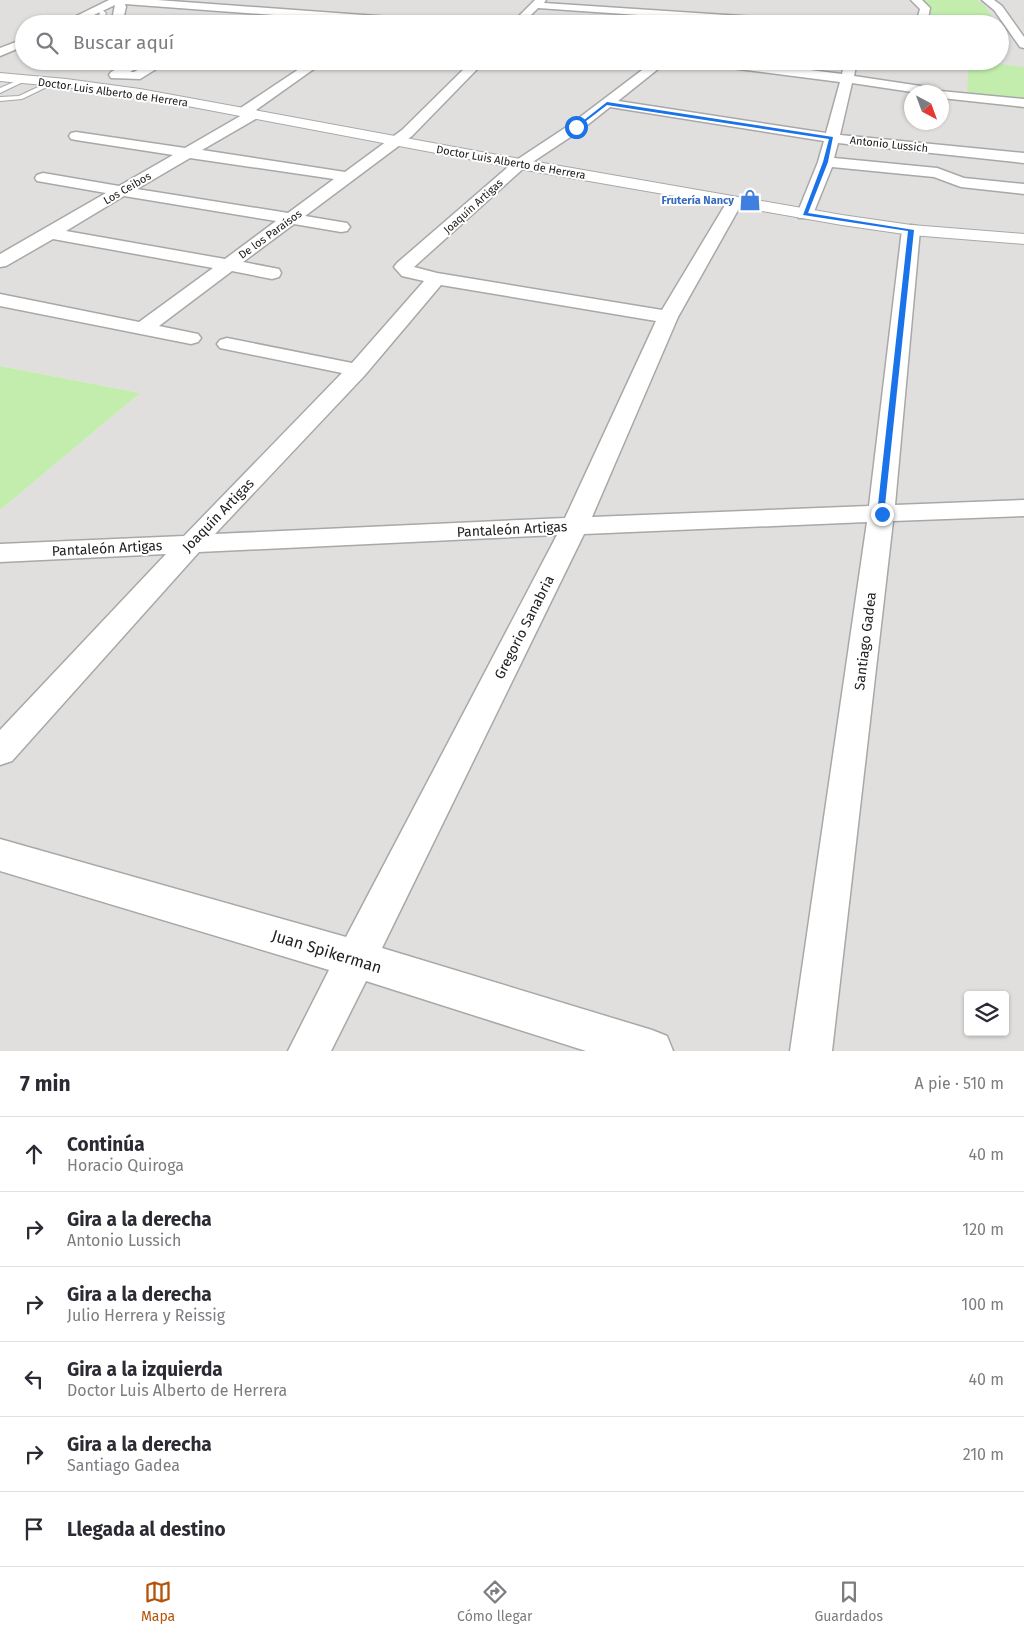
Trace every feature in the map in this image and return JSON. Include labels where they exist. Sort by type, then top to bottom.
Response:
[{"type":"street","points":[[114,0],[240,14]]},
{"type":"street","points":[[85,15],[119,0]]},
{"type":"street","points":[[119,0],[121,7],[119,15]]},
{"type":"street","points":[[236,15],[257,5],[274,0]]},
{"type":"street","points":[[910,0],[917,0],[925,8],[924,15]]},
{"type":"street","points":[[988,0],[1003,15]]},
{"type":"street","points":[[525,15],[538,3],[683,15]]},
{"type":"street","points":[[257,5],[333,15]]},
{"type":"street","points":[[998,8],[1015,10]]},
{"type":"street","points":[[387,15],[395,10]]},
{"type":"street","points":[[1009,24],[1022,42]]},
{"type":"street","points":[[1009,39],[1022,42]]},
{"type":"street","points":[[0,52],[15,46]]},
{"type":"street","points":[[105,70],[115,75],[136,76],[147,70]]},
{"type":"street","points":[[115,75],[124,70]]},
{"type":"street","name":"Los Ceibos","points":[[0,262],[187,153],[249,113],[308,70]]},
{"type":"street","name":"De los Paraísos","points":[[143,328],[397,141],[470,70]]},
{"type":"street","name":"Joaquín Artigas","points":[[0,752],[190,544],[357,370],[436,279],[409,272],[403,267],[520,164],[576,127],[650,70]]},
{"type":"street","points":[[777,70],[904,88]]},
{"type":"street","points":[[805,214],[826,162],[850,70]]},
{"type":"street","name":"Doctor Luis Alberto de Herrera","points":[[0,77],[140,94],[805,214],[911,230],[1024,239]]},
{"type":"street","points":[[949,95],[1024,103]]},
{"type":"street","name":"Antonio Lussich","points":[[607,103],[831,138],[1024,158]]},
{"type":"street","points":[[76,136],[349,177]]},
{"type":"street","points":[[826,162],[937,173],[961,182],[1024,189]]},
{"type":"street","points":[[42,178],[341,227]]},
{"type":"street","name":"Gregorio Sanabria","points":[[309,1051],[575,526],[668,317],[734,202]]},
{"type":"street","name":"Santiago Gadea","points":[[811,1051],[882,514],[911,230]]},
{"type":"street","points":[[50,233],[272,273]]},
{"type":"street","points":[[436,279],[668,317]]},
{"type":"street","points":[[0,300],[191,338]]},
{"type":"street","points":[[227,344],[357,370]]},
{"type":"street","name":"Pantaleón Artigas","points":[[0,553],[575,526],[1024,508]]},
{"type":"street","name":"Juan Spikerman","points":[[0,855],[356,959],[652,1051]]},
{"type":"lane","points":[[98,9],[103,13],[102,15]]},
{"type":"lane","points":[[0,91],[23,80]]},
{"type":"lane","points":[[0,99],[20,98],[53,82]]},
{"type":"shaded area","points":[[0,0],[1024,0],[1024,1051],[0,1051],[0,510],[140,393],[0,366]]},
{"type":"green space","points":[[921,0],[977,0],[984,5],[991,15],[930,15],[931,8]]},
{"type":"green space","points":[[1009,65],[1024,67],[1024,99],[967,93],[968,70],[1009,70]]},
{"type":"green space","points":[[0,366],[140,393],[0,510]]},
{"type":"place","name":"Frutería Nancy","points":[[750,200]]},
{"type":"route","points":[[576,127],[607,103],[831,138],[826,162],[805,214],[911,230],[882,514]]}]
